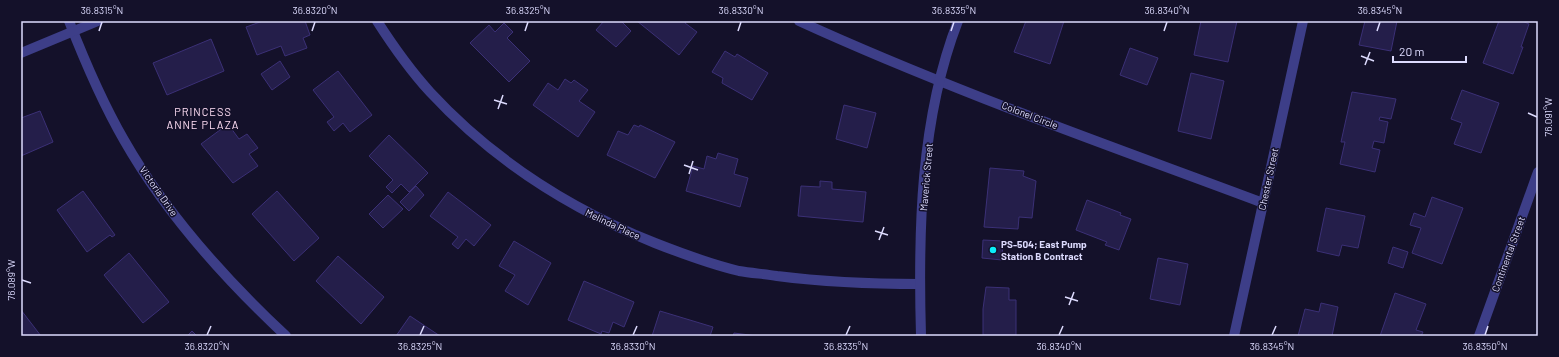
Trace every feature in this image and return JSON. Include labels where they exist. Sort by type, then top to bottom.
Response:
[{"type":"street","name":"Victoria Drive","points":[[69,21],[94,83],[124,140],[159,194],[200,248],[245,298],[286,336]]},
{"type":"street","points":[[21,52],[98,21]]},
{"type":"street","name":"Melinda Place","points":[[377,21],[402,59],[430,92],[467,129],[526,175],[572,204],[621,229],[695,259],[741,271],[803,279],[884,284],[920,284]]},
{"type":"street","name":"Colonel Circle","points":[[799,21],[867,52],[939,81],[1263,203]]},
{"type":"street","name":"Maverick Street","points":[[921,336],[920,284],[923,196],[931,121],[939,81],[958,21]]},
{"type":"street","name":"Chester Street","points":[[1234,336],[1303,21]]},
{"type":"street","name":"Continental Street","points":[[1479,336],[1538,172]]},
{"type":"building","points":[[263,21],[305,21],[310,35],[303,38],[307,48],[285,56],[281,46],[257,55],[246,27]]},
{"type":"building","points":[[604,21],[621,21],[631,31],[616,47],[596,30]]},
{"type":"building","points":[[637,21],[686,21],[685,23],[697,32],[679,55]]},
{"type":"building","points":[[1026,21],[1064,21],[1050,64],[1014,52]]},
{"type":"building","points":[[1201,21],[1237,21],[1228,62],[1194,55]]},
{"type":"building","points":[[1365,21],[1397,21],[1391,51],[1359,45]]},
{"type":"building","points":[[1499,21],[1522,21],[1529,24],[1521,47],[1523,47],[1513,74],[1483,63]]},
{"type":"building","points":[[504,23],[513,32],[507,38],[530,61],[509,82],[470,43],[489,25],[495,32]]},
{"type":"building","points":[[211,39],[224,71],[167,95],[153,63]]},
{"type":"building","points":[[1130,48],[1158,58],[1147,85],[1120,75]]},
{"type":"building","points":[[725,51],[735,57],[737,54],[768,73],[752,100],[722,83],[723,78],[712,72]]},
{"type":"building","points":[[280,61],[290,77],[272,90],[261,74]]},
{"type":"building","points":[[338,71],[372,115],[350,132],[343,123],[334,131],[327,122],[334,117],[313,90]]},
{"type":"building","points":[[1191,73],[1224,81],[1211,139],[1178,131]]},
{"type":"building","points":[[565,79],[571,83],[574,80],[588,90],[579,101],[595,112],[578,137],[533,105],[548,83],[558,90]]},
{"type":"building","points":[[1462,90],[1499,103],[1481,153],[1454,144],[1462,123],[1451,119]]},
{"type":"building","points":[[1352,92],[1396,99],[1391,119],[1380,117],[1379,120],[1388,122],[1384,143],[1374,141],[1372,148],[1380,150],[1375,172],[1340,164],[1345,142],[1341,142]]},
{"type":"building","points":[[844,105],[876,113],[867,148],[836,139]]},
{"type":"building","points":[[40,111],[53,142],[21,156],[21,118]]},
{"type":"building","points":[[228,124],[239,139],[247,134],[258,148],[249,154],[258,166],[233,183],[201,144]]},
{"type":"building","points":[[634,125],[639,127],[640,125],[675,142],[655,178],[607,155],[618,131],[628,135]]},
{"type":"building","points":[[389,135],[428,173],[409,192],[401,184],[392,193],[386,187],[393,180],[369,156]]},
{"type":"building","points":[[718,153],[738,159],[734,174],[748,178],[740,207],[686,191],[693,166],[704,169],[707,156],[716,159]]},
{"type":"building","points":[[990,168],[1024,171],[1023,176],[1036,181],[1032,218],[1019,217],[1018,229],[984,227]]},
{"type":"building","points":[[820,181],[832,182],[832,189],[866,192],[863,222],[798,216],[801,186],[820,187]]},
{"type":"building","points":[[416,186],[424,195],[409,211],[400,202]]},
{"type":"building","points":[[83,191],[115,235],[112,237],[110,235],[87,252],[57,210]]},
{"type":"building","points":[[277,191],[319,238],[294,261],[252,214]]},
{"type":"building","points":[[448,192],[491,225],[474,246],[466,239],[458,249],[452,244],[458,237],[430,216]]},
{"type":"building","points":[[388,195],[403,209],[383,228],[369,214]]},
{"type":"building","points":[[1432,197],[1463,208],[1442,264],[1412,253],[1421,228],[1410,225],[1414,213],[1425,217]]},
{"type":"building","points":[[1087,200],[1121,213],[1120,215],[1131,219],[1119,250],[1105,245],[1107,242],[1076,230]]},
{"type":"building","points":[[1326,208],[1365,216],[1358,248],[1342,245],[1339,256],[1317,251]]},
{"type":"building","name":"PS-504; East Pump Station B Contract","points":[[983,240],[1003,241],[1002,260],[982,258]]},
{"type":"building","points":[[514,241],[551,263],[528,305],[505,291],[515,275],[499,266]]},
{"type":"building","points":[[1393,247],[1408,252],[1403,268],[1388,263]]},
{"type":"building","points":[[129,253],[169,302],[143,323],[104,275]]},
{"type":"building","points":[[338,256],[384,297],[361,324],[316,281]]},
{"type":"building","points":[[1158,258],[1188,264],[1180,305],[1150,299]]},
{"type":"building","points":[[584,281],[634,302],[624,327],[613,322],[609,333],[602,331],[601,334],[568,320]]},
{"type":"building","points":[[986,287],[1009,288],[1009,300],[1016,300],[1016,335],[983,335],[983,309]]},
{"type":"building","points":[[1395,293],[1426,304],[1416,330],[1423,332],[1421,336],[1380,336]]},
{"type":"building","points":[[1321,303],[1338,307],[1332,336],[1298,336],[1305,309],[1319,312]]},
{"type":"building","points":[[21,310],[41,336],[21,336]]},
{"type":"building","points":[[660,311],[713,327],[710,336],[652,336]]},
{"type":"building","points":[[410,316],[440,336],[396,336]]},
{"type":"building","points":[[192,331],[197,336],[187,336]]},
{"type":"building","points":[[734,333],[757,336],[733,336]]},
{"type":"place","name":"PS-504; East Pump Station B Contract","points":[[993,250]]},
{"type":"district","name":"PRINCESS ANNE PLAZA","points":[[203,117]]}]
